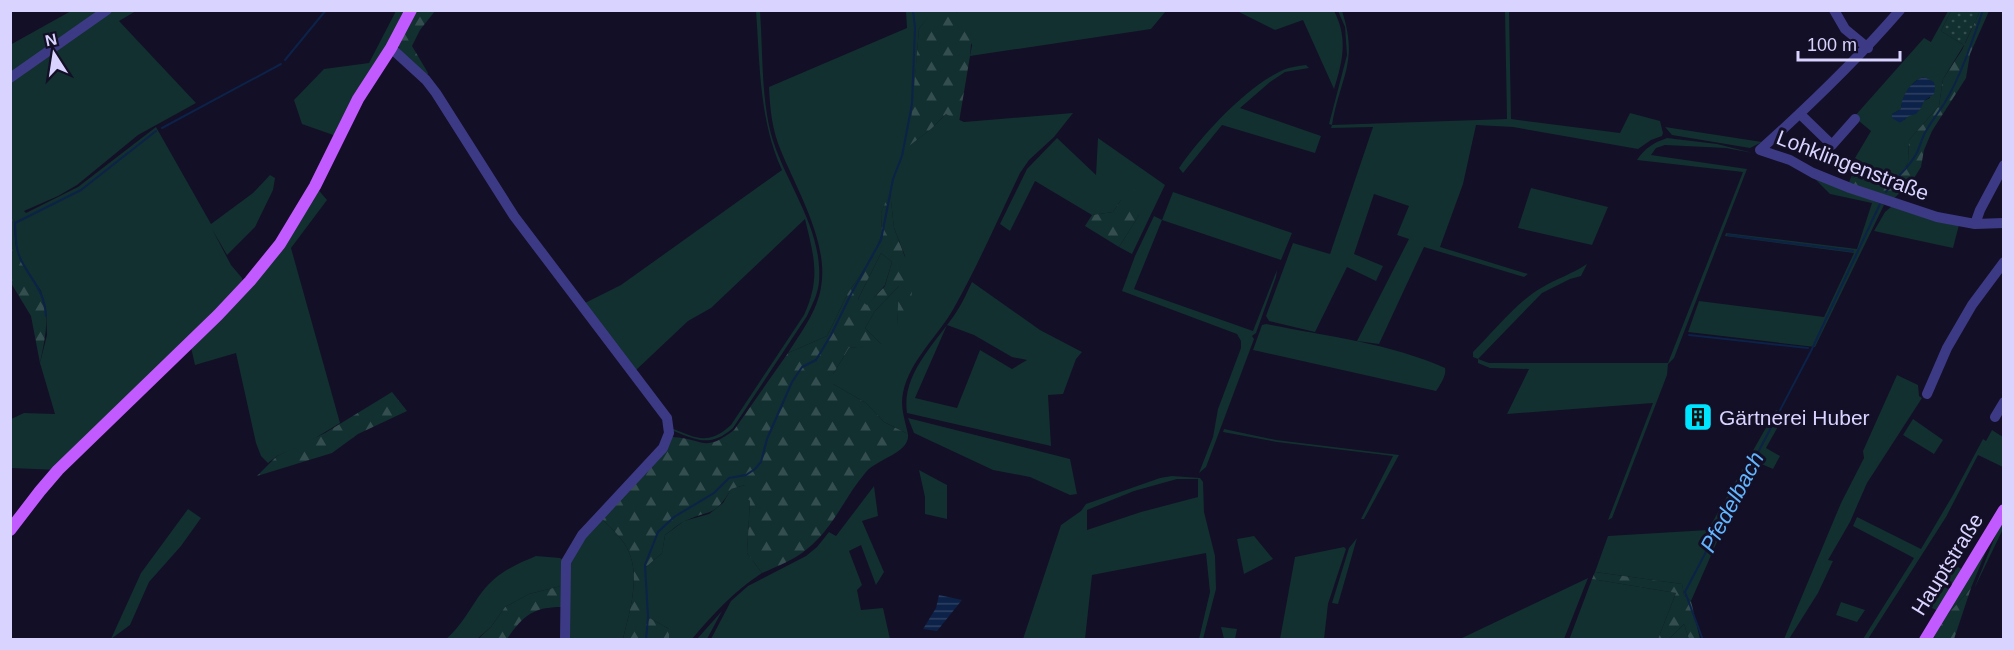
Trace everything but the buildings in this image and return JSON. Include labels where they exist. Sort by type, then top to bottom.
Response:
[{"type":"main road","points":[[10,530],[58,471],[218,315],[280,244],[315,186],[358,99],[410,14]]},
{"type":"main road","name":"Hauptstraße","points":[[1925,639],[2004,510]]},
{"type":"street","points":[[10,78],[107,10]]},
{"type":"street","points":[[1834,10],[1845,28],[1868,48]]},
{"type":"street","points":[[1855,119],[1832,145],[1800,114],[1868,48],[1900,10]]},
{"type":"street","points":[[391,48],[426,80],[436,93],[514,216],[667,418],[669,433],[663,448],[582,535],[566,562],[565,639]]},
{"type":"street","name":"Lohklingenstraße","points":[[1800,114],[1760,150],[1790,160],[1813,173],[1869,195],[1937,217],[1975,224],[2004,223]]},
{"type":"street","points":[[1975,224],[2004,165]]},
{"type":"street","points":[[1927,394],[1947,348],[1967,314],[2004,262]]},
{"type":"street","points":[[1995,417],[2004,402]]},
{"type":"green space","points":[[933,10],[955,11],[972,33],[959,122],[946,114],[909,146],[919,29]]},
{"type":"green space","points":[[966,10],[1166,11],[1151,29],[970,56],[972,45],[956,12]]},
{"type":"green space","points":[[71,11],[136,11],[119,21],[196,103],[138,135],[77,185],[24,211],[26,213],[78,187],[156,127],[211,224],[253,193],[270,175],[275,178],[273,190],[255,227],[227,255],[212,229],[243,283],[58,470],[11,468],[11,419],[24,413],[55,414],[40,363],[47,335],[46,309],[41,291],[22,262],[17,249],[14,219],[11,220],[10,45]]},
{"type":"green space","points":[[396,11],[408,11],[336,136],[302,124],[294,100],[324,69],[369,63]]},
{"type":"green space","points":[[415,11],[435,11],[420,30],[412,46],[428,73],[426,79],[399,50],[399,43]]},
{"type":"green space","points":[[756,11],[760,11],[764,88],[771,134],[809,224],[819,262],[819,282],[807,316],[733,428],[717,438],[703,440],[680,434],[671,428],[702,438],[723,432],[731,425],[804,315],[813,290],[814,278],[813,256],[805,219],[711,308],[688,321],[635,371],[583,304],[621,285],[782,170],[774,151],[765,112]]},
{"type":"green space","points":[[906,11],[933,11],[919,29],[910,145],[946,114],[964,122],[1073,113],[1054,137],[1029,160],[1020,173],[981,257],[955,306],[912,369],[902,398],[908,434],[884,422],[866,403],[833,384],[833,374],[849,348],[881,344],[865,328],[875,311],[900,285],[897,326],[909,326],[905,256],[894,228],[890,192],[881,213],[882,234],[872,258],[848,293],[827,336],[788,353],[816,305],[821,287],[822,270],[816,235],[810,217],[775,135],[769,87],[907,28]]},
{"type":"green space","points":[[1237,11],[1334,11],[1341,30],[1343,49],[1334,89],[1303,20],[1275,30]]},
{"type":"green space","points":[[1338,11],[1342,11],[1349,44],[1348,57],[1332,125],[1329,124],[1347,55],[1345,27]]},
{"type":"green space","points":[[1505,11],[1509,11],[1511,119],[1620,133],[1630,113],[1660,121],[1663,133],[1662,136],[1638,149],[1513,127],[1476,125],[1463,184],[1440,247],[1528,274],[1524,277],[1424,247],[1379,344],[1357,341],[1409,239],[1397,235],[1409,206],[1374,194],[1354,254],[1383,266],[1376,281],[1347,267],[1315,332],[1269,321],[1266,316],[1293,243],[1330,254],[1373,127],[1331,128],[1332,125],[1507,119]]},
{"type":"green space","points":[[1948,11],[1951,11],[1941,31],[1964,45],[1943,79],[1939,106],[1909,140],[1908,163],[1895,184],[1887,186],[1851,177],[1858,160],[1855,158],[1871,131],[1854,117],[1924,38],[1931,42]],"holes":[[[1924,77],[1930,98],[1904,120],[1892,114],[1901,109],[1905,94],[1911,85]]]},
{"type":"green space","points":[[1951,11],[1980,11],[1964,45],[1941,31]]},
{"type":"green space","points":[[1980,11],[1989,11],[1970,54],[1966,78],[1932,131],[1924,150],[1921,167],[1911,183],[1893,199],[1849,183],[1851,177],[1887,186],[1895,184],[1908,163],[1909,140],[1939,106],[1943,79],[1962,50]]},
{"type":"green space","points":[[1306,65],[1309,68],[1285,72],[1240,108],[1321,136],[1315,153],[1222,125],[1183,173],[1179,168],[1189,155],[1212,127],[1240,100],[1254,88],[1283,70]]},
{"type":"green space","points":[[1665,127],[1762,142],[1750,148],[1672,135]]},
{"type":"green space","points":[[1057,138],[1096,175],[1098,138],[1165,185],[1132,254],[1119,247],[1139,215],[1121,200],[1113,212],[1092,215],[1035,181],[1010,231],[1000,224],[1027,169]]},
{"type":"green space","points":[[1667,138],[1717,144],[1753,153],[1726,148],[1665,145],[1656,148],[1651,155],[1747,169],[1674,358],[1668,364],[1667,375],[1612,518],[1608,520],[1653,403],[1507,414],[1529,369],[1490,368],[1478,363],[1478,359],[1489,363],[1668,363],[1743,172],[1637,160],[1650,146]]},
{"type":"green space","points":[[1812,176],[1884,205],[1815,347],[1688,332],[1699,301],[1824,317],[1854,253],[1725,236],[1726,233],[1857,249],[1872,203],[1830,194]]},
{"type":"green space","points":[[1144,184],[1139,215],[1119,247],[1085,226],[1092,215],[1113,212],[1121,200]]},
{"type":"green space","points":[[315,186],[327,200],[291,248],[340,423],[268,463],[261,456],[256,443],[236,353],[195,365],[190,343],[250,281]]},
{"type":"green space","points":[[1531,188],[1608,207],[1592,245],[1518,228]]},
{"type":"green space","points":[[890,191],[894,228],[913,278],[909,327],[897,326],[899,286],[875,311],[865,328],[882,345],[849,348],[833,374],[833,384],[866,403],[884,422],[908,434],[904,446],[866,472],[832,522],[816,541],[797,556],[762,573],[747,553],[750,501],[743,495],[745,485],[731,489],[721,504],[712,511],[677,525],[665,535],[662,553],[645,568],[648,617],[669,629],[669,639],[623,639],[633,590],[633,565],[624,543],[601,518],[672,437],[709,443],[724,437],[734,430],[788,353],[827,336],[848,293],[872,258],[882,234],[881,213]],"holes":[[[881,253],[892,262],[885,286],[867,305],[858,299]]]},
{"type":"green space","points":[[1173,192],[1292,233],[1281,260],[1162,220]]},
{"type":"green space","points":[[1892,206],[1959,225],[1953,248],[1874,231],[1885,212]]},
{"type":"green space","points":[[1154,216],[1162,220],[1134,289],[1253,331],[1277,270],[1206,467],[1199,473],[1213,437],[1218,409],[1241,348],[1241,341],[1237,334],[1122,291]]},
{"type":"green space","points":[[14,218],[17,250],[37,286],[45,309],[46,327],[40,363],[31,316],[11,283],[11,220]]},
{"type":"green space","points":[[881,253],[892,262],[885,285],[867,306],[858,299]]},
{"type":"green space","points":[[1587,264],[1581,276],[1542,293],[1478,359],[1473,357],[1473,352],[1523,301],[1541,288]]},
{"type":"green space","points":[[972,282],[1040,330],[1082,352],[1076,359],[1063,394],[1048,395],[1051,446],[907,413],[909,385],[915,371],[922,359],[959,308]],"holes":[[[947,325],[974,335],[1012,357],[1027,360],[1012,369],[980,350],[957,408],[915,398]]]},
{"type":"green space","points":[[1262,325],[1402,352],[1445,368],[1445,374],[1436,391],[1253,350]]},
{"type":"green space","points":[[1897,375],[1918,385],[1919,396],[1922,398],[1867,483],[1850,522],[1828,560],[1833,561],[1818,593],[1789,639],[1784,639],[1841,503],[1864,458],[1863,451]]},
{"type":"green space","points":[[392,392],[407,411],[358,434],[332,453],[257,476],[277,456],[325,433]]},
{"type":"green space","points":[[1776,410],[1785,414],[1766,448],[1780,456],[1773,469],[1757,462],[1727,519],[1691,601],[1684,595],[1682,584],[1595,572],[1608,536],[1708,530]]},
{"type":"green space","points":[[908,418],[1070,459],[1077,494],[1070,495],[1030,477],[993,470],[914,433]]},
{"type":"green space","points":[[1913,419],[1943,440],[1934,454],[1903,435]]},
{"type":"green space","points":[[1224,429],[1276,440],[1399,455],[1364,519],[1361,519],[1393,456],[1277,442],[1223,432]]},
{"type":"green space","points":[[1992,430],[2003,437],[2003,467],[1978,455],[1946,517],[1868,639],[1863,639],[1914,558],[1853,526],[1857,517],[1921,549],[1983,439],[1986,441]]},
{"type":"green space","points":[[919,470],[947,485],[947,519],[925,514],[925,497]]},
{"type":"green space","points":[[1172,476],[1200,478],[1203,482],[1204,512],[1215,556],[1216,589],[1203,639],[1199,639],[1210,592],[1206,553],[1092,575],[1085,639],[1023,639],[1061,525],[1081,511],[1086,504],[1160,478]],"holes":[[[1177,479],[1198,479],[1198,497],[1141,512],[1087,530],[1087,510],[1134,491]]]},
{"type":"green space","points":[[745,485],[750,501],[747,553],[762,573],[724,603],[692,639],[669,639],[669,629],[648,617],[645,568],[662,553],[665,535],[684,521],[709,514],[723,503],[731,489]]},
{"type":"green space","points":[[874,486],[878,516],[862,521],[884,572],[876,585],[861,545],[849,551],[862,585],[857,590],[861,610],[883,608],[890,639],[711,639],[731,601],[748,586],[806,556],[829,532],[836,536]]},
{"type":"green space","points":[[188,509],[201,518],[181,546],[149,582],[130,625],[111,639],[141,573]]},
{"type":"green space","points":[[2003,517],[2003,529],[1974,589]]},
{"type":"green space","points":[[601,518],[624,543],[633,565],[633,590],[623,639],[566,640],[567,584],[572,554]]},
{"type":"green space","points":[[1994,532],[1971,588],[1941,622],[1933,639],[1929,640]]},
{"type":"green space","points":[[1254,536],[1273,559],[1244,574],[1237,539]]},
{"type":"green space","points":[[1357,538],[1338,604],[1332,603],[1349,548]]},
{"type":"green space","points":[[1344,547],[1346,549],[1328,604],[1324,639],[1280,639],[1295,557]]},
{"type":"green space","points":[[536,556],[560,558],[566,562],[565,585],[529,594],[505,607],[491,627],[477,639],[445,640],[494,580],[513,566]]},
{"type":"green space","points":[[1954,565],[1964,570],[1938,611],[1928,606]]},
{"type":"green space","points":[[1595,572],[1682,584],[1684,595],[1691,601],[1700,639],[1689,639],[1684,624],[1669,639],[1658,639],[1676,593],[1592,579]]},
{"type":"green space","points":[[1588,578],[1564,639],[1460,639]]},
{"type":"green space","points":[[1592,579],[1676,593],[1658,639],[1569,640]]},
{"type":"green space","points":[[565,585],[566,607],[546,608],[531,613],[519,623],[507,639],[477,640],[491,627],[505,607],[529,594]]},
{"type":"green space","points":[[1971,588],[1954,639],[1933,640],[1941,622]]},
{"type":"green space","points":[[1841,602],[1865,610],[1857,622],[1836,615]]},
{"type":"green space","points":[[722,611],[707,639],[697,639]]},
{"type":"green space","points":[[1684,624],[1689,639],[1669,639]]},
{"type":"green space","points":[[1221,627],[1237,629],[1235,639],[1224,639]]},
{"type":"water","points":[[1924,77],[1934,82],[1934,94],[1924,101],[1916,114],[1900,123],[1892,118],[1892,114],[1901,109],[1908,89],[1915,81]]},
{"type":"water","points":[[939,595],[962,600],[937,631],[923,629],[936,608]]},
{"type":"waterway","points":[[285,60],[326,10]]},
{"type":"waterway","points":[[646,640],[648,617],[645,565],[658,532],[674,517],[714,493],[729,478],[746,475],[761,462],[767,439],[792,382],[802,367],[816,360],[881,240],[893,179],[902,156],[912,104],[915,28],[913,10]]},
{"type":"waterway","name":"Pfedelbach","points":[[1886,192],[1912,161],[1926,131],[1956,82],[1983,10]]},
{"type":"waterway","points":[[162,128],[281,64]]},
{"type":"waterway","points":[[46,316],[40,292],[19,255],[15,223],[81,190],[156,131]]},
{"type":"waterway","name":"Pfedelbach","points":[[1703,640],[1685,592],[1811,351],[1880,204]]},
{"type":"waterway","points":[[1728,235],[1853,251]]},
{"type":"waterway","points":[[1689,335],[1808,348]]},
{"type":"place","name":"Gärtnerei Huber","points":[[1698,417]]}]
